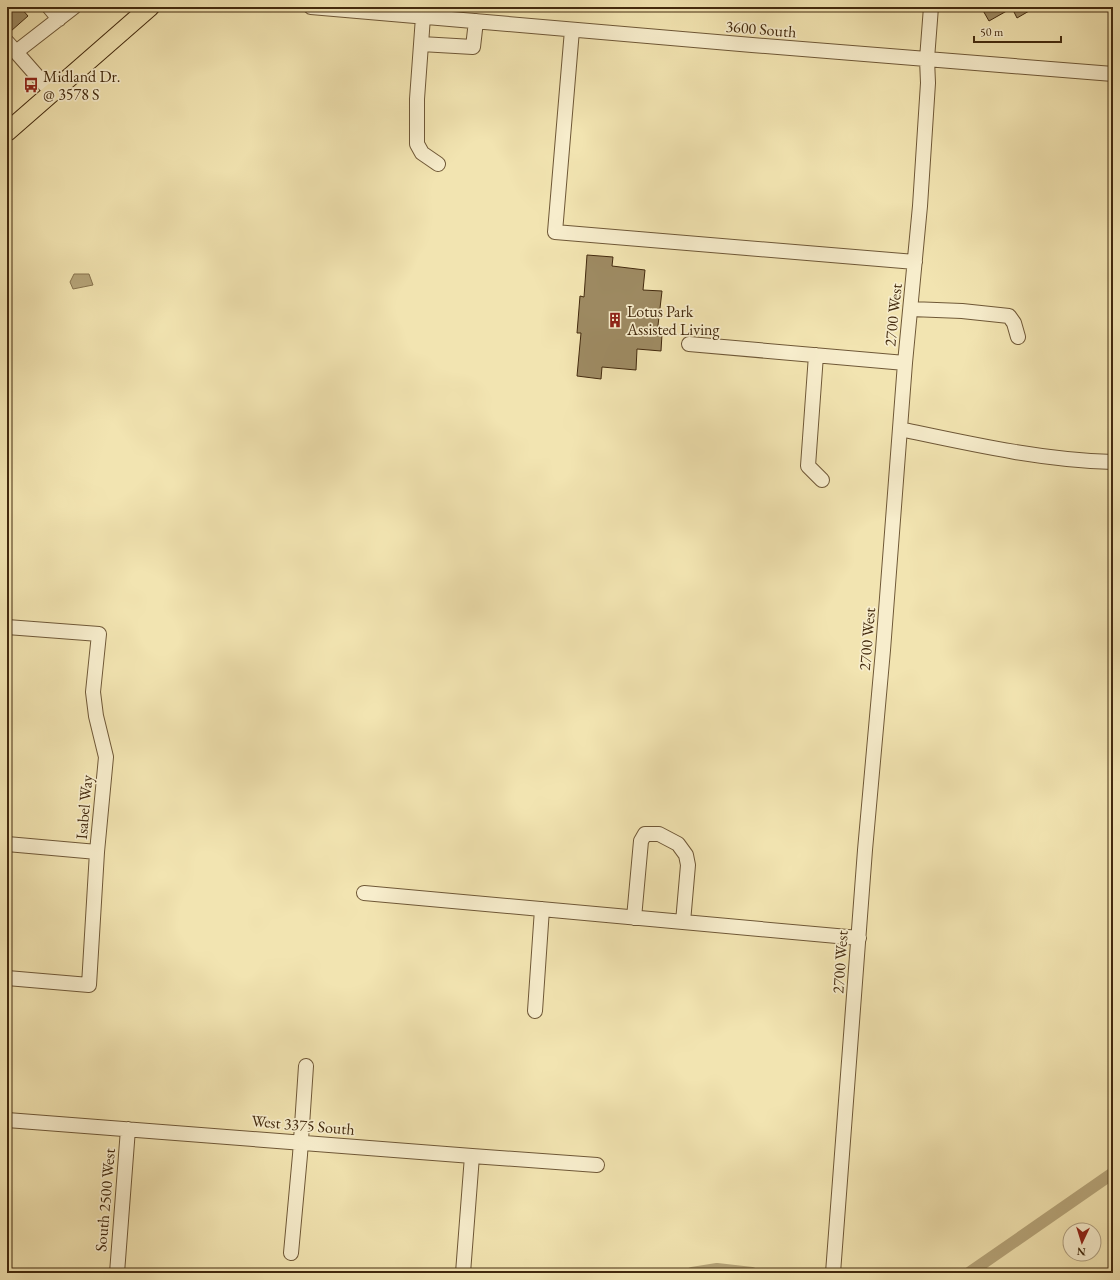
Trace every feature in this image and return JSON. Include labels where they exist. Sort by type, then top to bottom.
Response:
[{"type":"main road","points":[[7,132],[150,7]]},
{"type":"street","points":[[49,7],[59,19]]},
{"type":"street","points":[[52,93],[12,47],[59,19],[74,7]]},
{"type":"street","name":"3600 South","points":[[311,7],[1113,74]]},
{"type":"street","name":"2700 West","points":[[833,1273],[865,850],[883,650],[905,362],[920,206],[931,7]]},
{"type":"street","points":[[423,17],[417,99],[417,144],[422,153],[438,164]]},
{"type":"street","points":[[421,44],[473,47],[476,21]]},
{"type":"street","points":[[572,30],[555,232],[915,262]]},
{"type":"street","points":[[911,309],[962,311],[1009,316],[1014,323],[1018,337]]},
{"type":"street","points":[[690,344],[905,362]]},
{"type":"street","points":[[816,355],[808,466],[822,480]]},
{"type":"street","points":[[900,429],[1012,452],[1113,462]]},
{"type":"street","name":"Isabel Way","points":[[7,627],[99,634],[93,692],[96,716],[106,757],[97,852],[89,985],[7,978]]},
{"type":"street","points":[[634,918],[641,841],[645,834],[659,834],[678,844],[686,855],[688,865],[684,922]]},
{"type":"street","points":[[7,844],[97,852]]},
{"type":"street","points":[[364,893],[859,938]]},
{"type":"street","points":[[535,1011],[542,909]]},
{"type":"street","points":[[291,1253],[306,1066]]},
{"type":"street","name":"West 3375 South","points":[[7,1120],[597,1165]]},
{"type":"street","name":"South 2500 West","points":[[116,1273],[128,1129]]},
{"type":"street","points":[[463,1273],[472,1156]]},
{"type":"shaded area","points":[[74,274],[89,274],[93,285],[73,289],[70,282]]},
{"type":"building","points":[[7,7],[20,7],[28,16],[11,31],[7,26]]},
{"type":"building","points":[[981,7],[1036,7],[1017,18],[1012,8],[989,21]]},
{"type":"building","name":"Lotus Park Assisted Living","points":[[587,255],[613,257],[612,266],[645,270],[643,290],[662,291],[657,334],[662,334],[661,351],[637,349],[636,370],[602,367],[601,379],[577,376],[581,333],[577,333],[580,296],[584,297]]},
{"type":"waterway","points":[[969,1273],[1113,1173]]},
{"type":"waterway","points":[[692,1273],[717,1269],[752,1273]]},
{"type":"place","name":"Midland Dr. @ 3578 S","points":[[31,85]]},
{"type":"place","name":"Lotus Park Assisted Living","points":[[615,320]]}]
